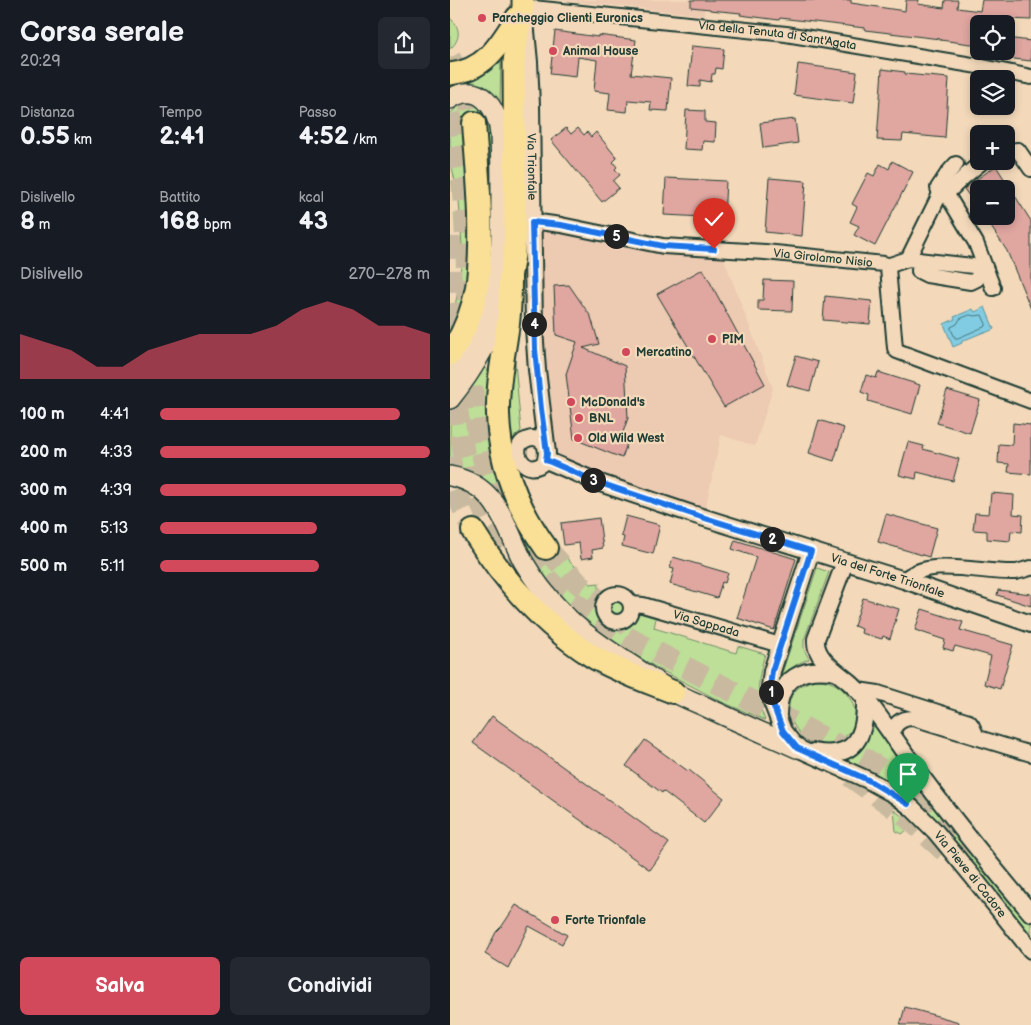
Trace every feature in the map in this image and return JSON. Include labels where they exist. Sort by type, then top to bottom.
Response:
[{"type":"highway","points":[[450,354],[463,333],[476,295],[480,273],[479,194],[474,123]]},
{"type":"highway","points":[[510,278],[508,322],[499,391],[499,434],[514,491],[533,529],[546,548]]},
{"type":"highway","points":[[473,531],[496,567],[510,584],[536,612],[558,631],[593,656],[626,673],[673,692]]},
{"type":"main road","points":[[450,74],[472,68],[483,62],[501,41],[523,3]]},
{"type":"main road","name":"Via Trionfale","points":[[450,399],[466,378],[492,334],[501,311],[510,278],[514,255],[515,230],[514,62],[523,3]]},
{"type":"main road","points":[[450,99],[465,93],[478,95],[488,102],[496,113],[500,135],[501,236],[497,272],[487,310],[474,339],[450,376]]},
{"type":"main road","points":[[450,476],[470,482],[491,500],[506,523],[524,562],[537,582],[571,622],[592,640],[673,692],[797,748]]},
{"type":"street","name":"Via della Tenuta di Sant'Agata","points":[[523,3],[786,34],[978,66],[1031,77]]},
{"type":"street","name":"Via Trionfale","points":[[523,3],[529,70],[534,335],[546,453]]},
{"type":"street","points":[[1015,150],[1018,150],[1031,169]]},
{"type":"street","points":[[956,164],[938,188],[949,198],[976,243],[993,288]]},
{"type":"street","points":[[887,266],[914,260],[943,194],[972,170]]},
{"type":"street","name":"Via Girolamo Nisio","points":[[532,222],[561,225],[663,246],[765,252],[882,263],[887,266],[897,351],[1031,401]]},
{"type":"street","name":"Via del Forte Trionfale","points":[[546,453],[597,482],[904,580],[1031,624]]},
{"type":"street","name":"Via Pieve di Cadore","points":[[811,551],[770,679],[772,702],[783,731],[797,748],[868,780],[895,795],[912,808],[936,831],[1031,950]]},
{"type":"street","name":"Via Pieve di Cadore","points":[[845,562],[815,642],[818,653],[836,672],[862,694],[921,777],[1031,912]]},
{"type":"street","points":[[904,580],[916,572],[932,568],[1010,572],[1031,568]]},
{"type":"street","name":"Via Sappada","points":[[631,604],[643,605],[780,645]]},
{"type":"street","points":[[778,716],[780,698],[786,685],[795,677],[811,670],[836,672]]},
{"type":"street","points":[[797,748],[831,754],[850,747],[858,739],[863,729],[866,714],[862,694],[878,693],[969,722],[977,737]]},
{"type":"street","points":[[892,736],[897,723],[910,718],[1031,754]]},
{"type":"shaded area","points":[[561,0],[705,0],[704,15]]},
{"type":"shaded area","points":[[536,226],[721,255],[724,259],[773,388],[755,446],[721,435],[705,511],[560,460],[551,447]]},
{"type":"green space","points":[[450,18],[458,30],[458,37],[450,49]]},
{"type":"green space","points":[[501,54],[500,105],[486,90],[468,82],[480,75]]},
{"type":"green space","points":[[464,104],[475,106],[483,112],[491,132],[493,210],[491,254],[474,274],[450,338],[450,318],[454,311],[460,278],[462,247],[459,200],[450,158],[450,114],[457,107]]},
{"type":"green space","points":[[513,339],[521,431],[511,443],[503,430]]},
{"type":"green space","points":[[484,367],[491,373],[491,440],[554,542],[590,584],[599,583],[596,609],[599,620],[611,628],[621,629],[627,626],[640,613],[656,618],[654,628],[736,653],[738,646],[765,654],[759,695],[765,720],[722,702],[659,669],[620,646],[597,629],[553,591],[525,546],[474,474],[450,466],[450,412],[478,378]]},
{"type":"green space","points":[[817,568],[829,572],[804,640],[804,649],[809,659],[794,666],[781,676]]},
{"type":"green space","points":[[614,602],[620,602],[624,609],[620,616],[614,616],[610,612],[610,606]]},
{"type":"green space","points":[[815,680],[830,682],[837,686],[844,691],[853,704],[855,720],[853,727],[848,734],[833,743],[818,744],[805,738],[795,727],[789,714],[790,700],[798,688]]},
{"type":"green space","points":[[875,726],[1031,924],[1031,936],[956,842],[919,802],[877,775],[844,760],[862,746]]},
{"type":"green space","points":[[894,810],[917,828],[908,829],[902,834],[896,831]]},
{"type":"water","points":[[985,307],[994,329],[962,341],[962,343],[953,347],[944,324],[955,319],[954,317],[973,309],[975,312]]},
{"type":"building","points":[[691,0],[851,0],[851,3],[905,11],[906,0],[919,0],[918,4],[944,8],[945,0],[958,0],[957,8],[980,11],[982,0],[1031,0],[1031,20],[1015,19],[1015,15],[970,15],[970,44],[865,30],[865,28],[780,18],[779,20],[691,7]]},
{"type":"building","points":[[555,31],[636,40],[631,74],[671,78],[668,111],[650,110],[651,102],[628,100],[627,112],[608,110],[610,93],[594,91],[597,60],[578,57],[576,77],[550,74]]},
{"type":"building","points":[[1015,39],[1031,41],[1031,61],[1015,59]]},
{"type":"building","points":[[692,46],[724,49],[722,69],[716,68],[715,74],[712,74],[711,82],[700,80],[700,87],[688,86]]},
{"type":"building","points":[[798,64],[857,72],[853,103],[794,95]]},
{"type":"building","points":[[882,69],[905,72],[905,74],[949,78],[945,138],[903,134],[902,141],[877,140]]},
{"type":"building","points":[[686,110],[705,111],[705,122],[716,123],[715,142],[703,141],[702,150],[684,149]]},
{"type":"building","points":[[795,119],[798,143],[763,148],[760,123]]},
{"type":"building","points":[[566,128],[571,134],[578,128],[584,135],[587,132],[591,137],[596,132],[617,158],[613,162],[617,167],[615,169],[620,175],[613,181],[619,188],[602,202],[551,140]]},
{"type":"building","points":[[892,161],[913,172],[875,246],[854,235],[859,226],[850,222],[857,207],[852,204],[868,173],[874,176],[880,164],[889,169]]},
{"type":"building","points":[[990,170],[999,170],[1005,180],[976,180]]},
{"type":"building","points":[[666,178],[726,181],[724,218],[664,215]]},
{"type":"building","points":[[769,178],[806,181],[802,236],[765,232]]},
{"type":"building","points":[[970,184],[970,197],[964,189]]},
{"type":"building","points":[[1015,196],[1031,221],[1031,309],[1007,251],[990,225],[1015,225]]},
{"type":"building","name":"PIM","points":[[703,269],[765,384],[724,407],[657,294]]},
{"type":"building","points":[[764,280],[793,281],[792,311],[758,310],[758,300],[763,300]]},
{"type":"building","points":[[569,285],[591,317],[599,344],[583,348],[625,366],[628,418],[622,435],[629,438],[622,458],[574,439],[566,374],[577,342],[556,335],[554,286]]},
{"type":"building","points":[[825,296],[872,301],[870,324],[823,320]]},
{"type":"building","points":[[796,356],[818,362],[810,391],[787,385]]},
{"type":"building","points":[[878,372],[920,385],[912,414],[868,401],[869,395],[861,392],[866,375],[876,378]]},
{"type":"building","points":[[947,390],[980,400],[970,433],[937,423]]},
{"type":"building","points":[[819,420],[844,428],[834,461],[809,453]]},
{"type":"building","points":[[1013,423],[1031,425],[1031,474],[1008,472],[1009,464],[998,463],[999,444],[1012,445]]},
{"type":"building","points":[[908,442],[924,446],[923,449],[959,459],[953,481],[917,472],[916,479],[899,475]]},
{"type":"building","points":[[991,493],[1014,495],[1013,514],[1023,515],[1022,532],[1011,531],[1010,541],[987,539],[987,531],[973,530],[975,513],[989,514]]},
{"type":"building","points":[[886,514],[937,528],[929,557],[878,542]]},
{"type":"building","points":[[626,516],[660,525],[653,554],[622,546],[624,537],[621,536]]},
{"type":"building","points":[[599,518],[603,548],[592,550],[593,557],[581,559],[579,543],[564,545],[561,523]]},
{"type":"building","points":[[735,540],[796,559],[774,630],[737,618],[756,557],[732,549]]},
{"type":"building","points":[[673,557],[728,573],[725,583],[722,582],[717,598],[670,584],[674,569],[670,568]]},
{"type":"building","points":[[998,590],[1031,594],[1031,606],[997,595]]},
{"type":"building","points":[[863,598],[899,609],[890,639],[883,636],[882,639],[861,633],[862,629],[854,626]]},
{"type":"building","points":[[922,609],[963,622],[960,630],[1013,645],[1000,689],[984,684],[991,656],[955,646],[953,651],[943,648],[945,640],[915,630]]},
{"type":"building","points":[[492,716],[669,843],[650,870],[473,743]]},
{"type":"building","points":[[645,740],[689,770],[724,798],[704,823],[663,791],[662,793],[626,766]]},
{"type":"building","points":[[516,905],[567,935],[562,944],[529,926],[508,968],[485,954],[496,932]]},
{"type":"building","points":[[905,1007],[959,1022],[958,1025],[900,1025]]},
{"type":"tunnel","points":[[450,58],[465,90],[474,123]]},
{"type":"tunnel","points":[[450,114],[462,185],[466,232],[468,305]]},
{"type":"tunnel","points":[[450,237],[452,376],[464,455],[487,518],[508,555],[534,589]]},
{"type":"tunnel","points":[[470,354],[478,437],[496,496],[505,514]]},
{"type":"tunnel","points":[[450,457],[458,495],[473,531]]},
{"type":"tunnel","points":[[546,548],[577,582],[629,626]]},
{"type":"tunnel","points":[[526,553],[548,580],[561,592],[604,623],[634,641],[867,760],[911,792],[973,848]]},
{"type":"tunnel","points":[[850,776],[907,817],[952,858]]},
{"type":"place","name":"Parcheggio Clienti Euronics","points":[[482,18]]},
{"type":"place","name":"Animal House","points":[[553,51]]},
{"type":"place","name":"PIM","points":[[712,339]]},
{"type":"place","name":"Mercatino","points":[[626,352]]},
{"type":"place","name":"McDonald's","points":[[571,402]]},
{"type":"place","name":"BNL","points":[[579,418]]},
{"type":"place","name":"Old Wild West","points":[[578,438]]},
{"type":"place","name":"Forte Trionfale","points":[[555,920]]},
{"type":"route","points":[[714,249],[663,246],[561,225],[532,222],[534,328],[547,453],[546,460],[597,482],[811,551],[770,679],[772,702],[781,728],[797,748],[868,780],[908,804]]}]
